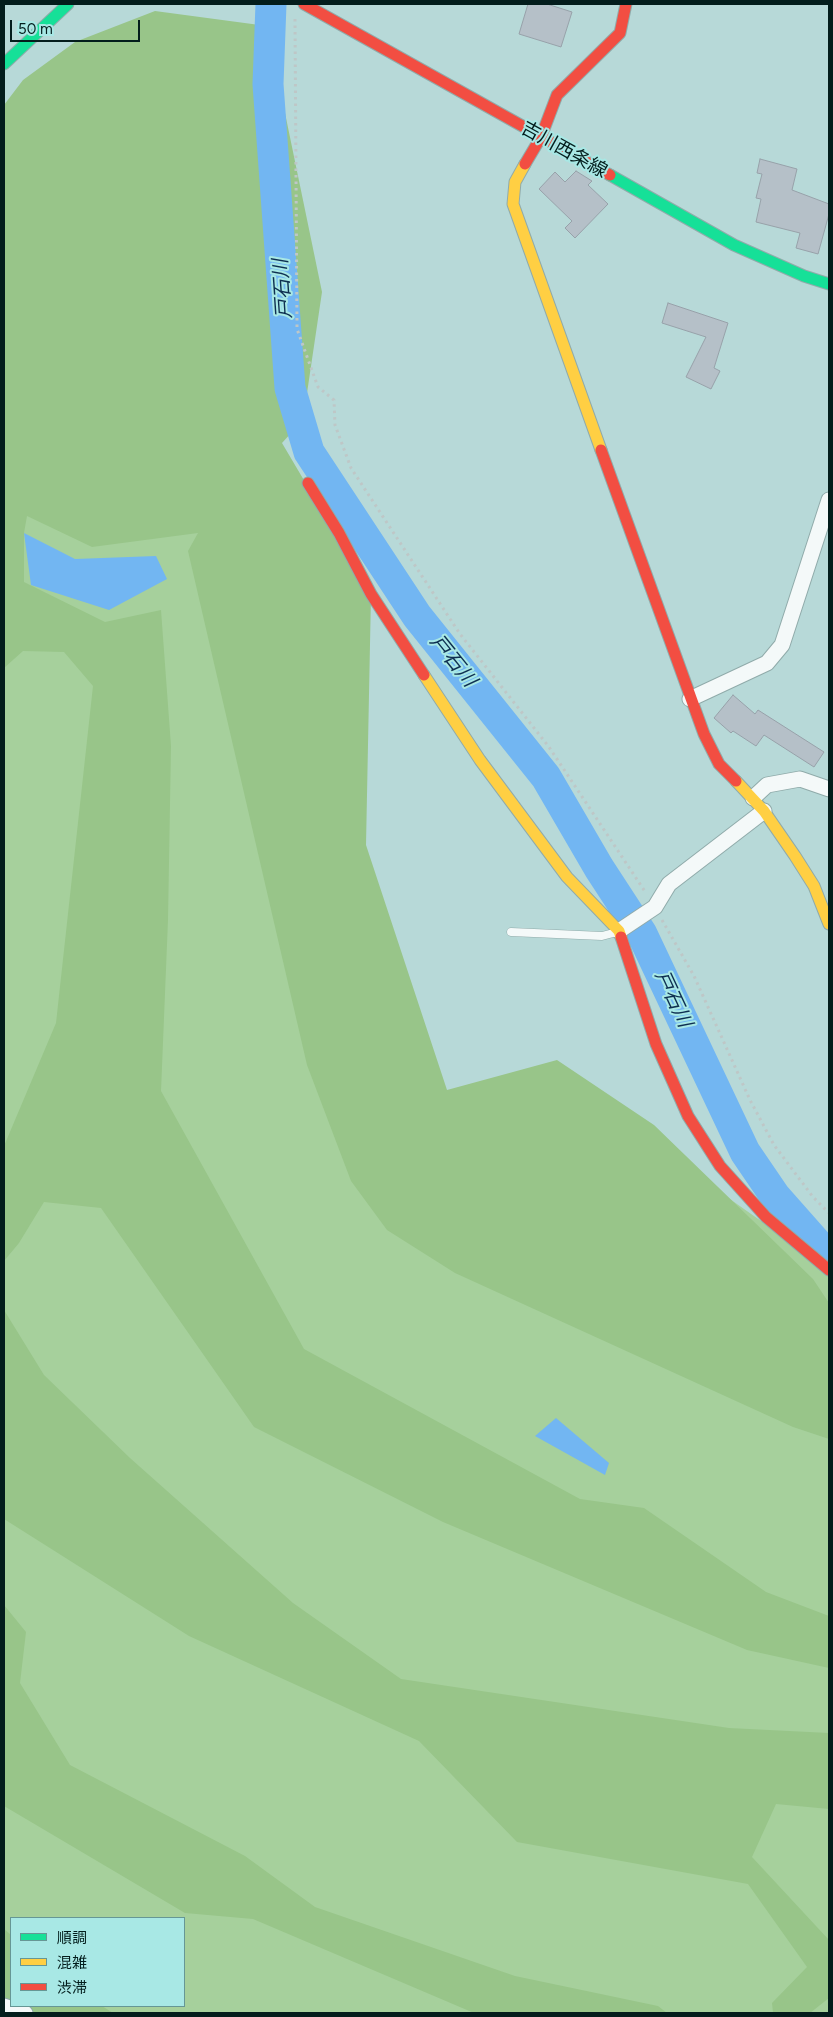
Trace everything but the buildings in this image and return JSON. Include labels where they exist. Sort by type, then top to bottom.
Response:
[{"type":"street","points":[[4,64],[68,4]]},
{"type":"street","name":"吉川西条線","points":[[304,4],[734,245],[804,276],[829,284]]},
{"type":"street","points":[[626,4],[620,33],[557,95],[541,137],[515,182],[513,204],[690,699],[719,764],[764,811],[814,886],[829,924]]},
{"type":"street","points":[[308,483],[391,625],[480,760],[567,877],[619,931],[656,1044],[688,1116],[720,1166],[766,1217],[829,1270]]},
{"type":"street","points":[[690,699],[767,663],[782,645],[829,500]]},
{"type":"street","points":[[753,798],[767,785],[800,779],[829,788]]},
{"type":"street","points":[[619,931],[655,907],[669,884],[764,811]]},
{"type":"street","points":[[4,2006],[25,2013]]},
{"type":"lane","points":[[511,932],[602,936],[619,931]]},
{"type":"path","points":[[295,14],[297,329],[318,387],[334,400],[336,424],[351,468],[460,634],[549,747],[655,907],[694,976],[750,1100],[774,1146],[813,1197],[829,1213]]},
{"type":"green space","points":[[155,11],[267,26],[322,292],[303,420],[282,443],[371,594],[366,845],[447,1090],[557,1060],[654,1125],[813,1279],[829,1303],[829,1439],[793,1427],[455,1273],[387,1230],[351,1181],[307,1065],[188,551],[198,533],[92,547],[27,516],[24,533],[24,582],[105,622],[161,610],[171,746],[168,920],[161,1091],[304,1349],[580,1499],[644,1508],[766,1592],[829,1616],[829,1668],[747,1650],[443,1522],[254,1427],[101,1208],[44,1202],[19,1243],[4,1261],[4,1146],[56,1023],[93,686],[64,652],[23,651],[4,668],[4,105],[23,80],[75,42]]},
{"type":"green space","points":[[4,450],[198,533],[422,1100],[567,1084],[829,1269],[829,2013],[4,2013]]},
{"type":"green space","points":[[4,1310],[44,1375],[130,1458],[293,1603],[401,1679],[729,1728],[829,1733],[829,1809],[776,1804],[752,1857],[829,1940],[829,1998],[810,2013],[773,2013],[772,2003],[807,1967],[748,1884],[517,1842],[419,1741],[189,1636],[4,1519]]},
{"type":"green space","points":[[4,1605],[26,1632],[20,1683],[70,1765],[245,1856],[315,1907],[515,1976],[658,2006],[667,2013],[474,2013],[253,1919],[185,1913],[4,1806]]},
{"type":"green space","points":[[4,1929],[10,1934],[10,2007],[104,2007],[113,2013],[4,2013]]},
{"type":"water","points":[[24,533],[75,559],[156,556],[167,579],[109,610],[31,585]]},
{"type":"water","points":[[556,1418],[609,1463],[605,1475],[535,1436]]},
{"type":"waterway","name":"戸石川","points":[[271,4],[268,84],[290,388],[309,452],[417,616],[546,777],[599,868],[642,934],[745,1152],[775,1196],[821,1248],[829,1253]]},
{"type":"traffic: fast","points":[[4,64],[68,4]]},
{"type":"traffic: fast","points":[[610,175],[734,245],[804,276],[829,284]]},
{"type":"traffic: slow","points":[[525,164],[515,182],[513,204],[601,450]]},
{"type":"traffic: slow","points":[[424,675],[480,760],[567,877],[619,931],[621,937]]},
{"type":"traffic: slow","points":[[736,781],[764,811],[795,856],[814,886],[829,924]]},
{"type":"traffic: jam","points":[[304,4],[610,175]]},
{"type":"traffic: jam","points":[[525,164],[541,137],[557,95],[620,33],[626,4]]},
{"type":"traffic: jam","points":[[601,450],[704,734],[719,764],[736,781]]},
{"type":"traffic: jam","points":[[308,483],[339,533],[371,594],[424,675]]},
{"type":"traffic: jam","points":[[621,937],[656,1044],[688,1116],[720,1166],[766,1217],[829,1270]]}]
